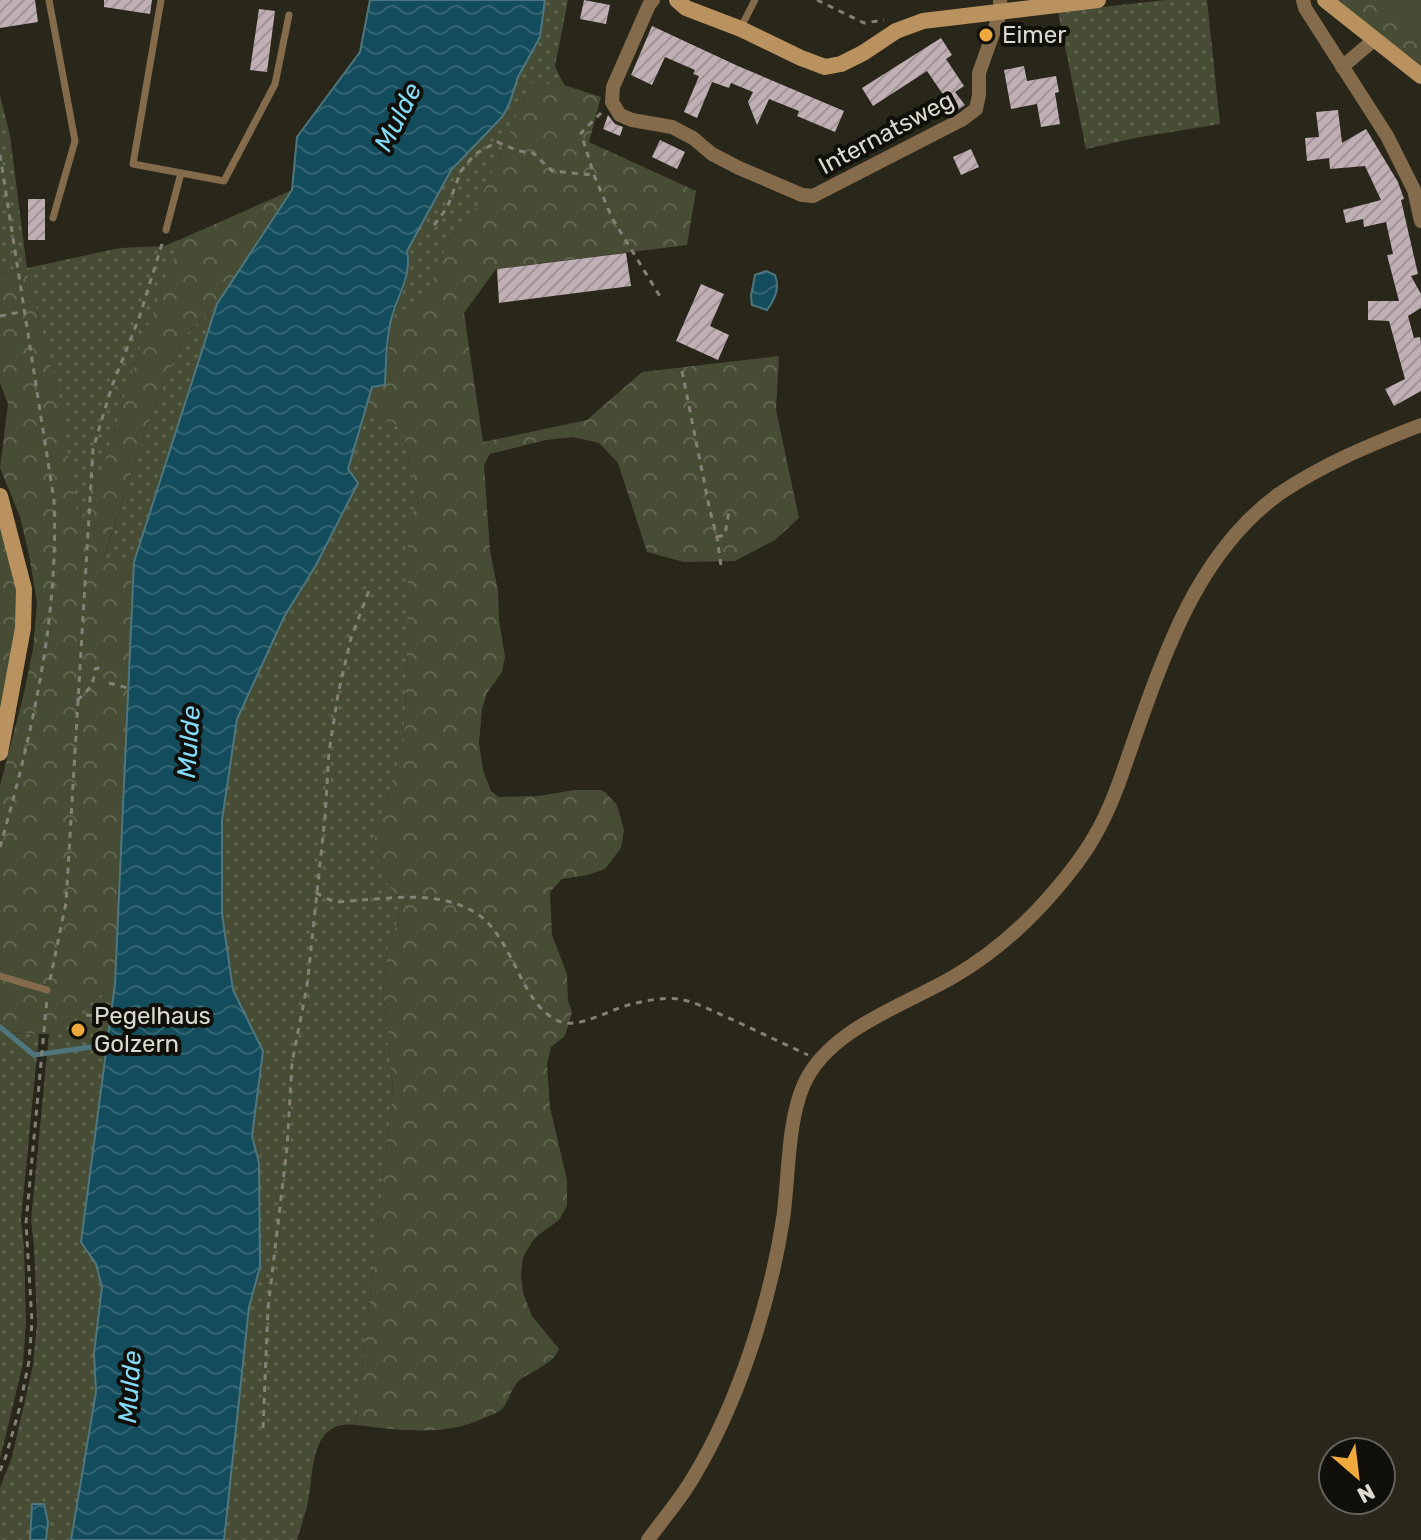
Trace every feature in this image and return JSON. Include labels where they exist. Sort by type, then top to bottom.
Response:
[{"type":"street","points":[[612,102],[613,87],[653,0]]},
{"type":"street","points":[[677,0],[686,8],[825,67],[841,64],[896,31],[923,21],[1000,6],[1098,0]]},
{"type":"street","points":[[1303,0],[1305,8],[1387,136],[1414,190],[1421,221]]},
{"type":"street","points":[[1325,0],[1421,76]]},
{"type":"street","name":"Internatsweg","points":[[612,102],[620,115],[672,127],[739,168],[802,195],[813,196],[953,124],[976,109],[979,73],[1000,6]]},
{"type":"street","points":[[1342,67],[1375,39]]},
{"type":"street","points":[[648,1540],[699,1469],[727,1412],[747,1359],[774,1263],[783,1218],[795,1112],[804,1084],[820,1060],[843,1037],[973,965],[1044,903],[1083,855],[1113,797],[1165,652],[1190,600],[1225,547],[1250,518],[1280,494],[1323,468],[1375,442],[1421,425]]},
{"type":"street","points":[[0,496],[24,589],[23,628],[0,753]]},
{"type":"lane","points":[[49,0],[75,141],[53,218]]},
{"type":"lane","points":[[161,0],[133,164],[224,181],[275,84],[289,15]]},
{"type":"lane","points":[[741,29],[755,0]]},
{"type":"lane","points":[[166,230],[181,173]]},
{"type":"lane","points":[[0,976],[47,990]]},
{"type":"path","points":[[817,0],[864,23],[890,20]]},
{"type":"path","points":[[612,102],[581,133],[612,218],[661,298]]},
{"type":"path","points":[[434,225],[447,208],[461,171],[475,154],[497,142],[533,153],[552,171],[594,175]]},
{"type":"path","points":[[0,155],[54,500],[55,536],[46,641],[35,708],[0,847]]},
{"type":"path","points":[[0,1471],[19,1410],[29,1361],[32,1322],[26,1223],[47,990],[66,903],[93,449],[166,230]]},
{"type":"path","points":[[0,316],[26,311]]},
{"type":"path","points":[[682,371],[721,566]]},
{"type":"path","points":[[717,537],[725,535],[729,510]]},
{"type":"path","points":[[263,1428],[268,1308],[287,1148],[292,1063],[307,986],[329,752],[351,638],[370,588]]},
{"type":"path","points":[[77,700],[89,691],[95,669],[104,666]]},
{"type":"path","points":[[109,683],[128,688]]},
{"type":"path","points":[[316,893],[335,902],[434,898],[477,914],[492,926],[506,945],[529,991],[544,1011],[563,1023],[587,1020],[624,1006],[657,999],[680,999],[820,1060]]},
{"type":"path","points":[[86,1015],[111,1017]]},
{"type":"green space","points":[[545,0],[568,0],[555,66],[564,85],[530,83],[475,210],[450,238],[428,291],[391,320],[407,278],[407,251],[451,170],[510,102],[518,77],[540,37]]},
{"type":"green space","points":[[1165,0],[1207,0],[1220,124],[1086,149],[1058,12]]},
{"type":"green space","points":[[1335,0],[1421,0],[1421,65]]},
{"type":"green space","points":[[1382,0],[1421,0],[1421,42],[1376,9]]},
{"type":"green space","points":[[530,83],[564,85],[601,97],[589,142],[696,191],[687,245],[496,269],[464,313],[483,442],[587,420],[642,372],[779,356],[776,410],[799,518],[775,540],[735,561],[684,562],[647,552],[618,463],[599,443],[573,437],[546,440],[490,454],[484,465],[490,551],[505,657],[502,672],[487,693],[482,709],[479,743],[483,770],[491,791],[499,797],[601,790],[617,805],[624,830],[621,848],[605,869],[562,879],[550,892],[552,935],[567,974],[568,1001],[572,1012],[565,1036],[551,1047],[547,1064],[550,1107],[567,1180],[567,1206],[559,1220],[532,1242],[523,1257],[521,1275],[523,1293],[532,1316],[559,1349],[548,1363],[521,1379],[501,1410],[493,1414],[453,1428],[389,1429],[356,1425],[393,1089],[383,987],[388,949],[404,902],[389,887],[373,843],[404,743],[408,519],[419,504],[402,429],[367,406],[372,387],[385,385],[391,320],[428,291],[450,238],[475,210]]},
{"type":"green space","points":[[0,95],[10,136],[27,268],[120,248],[164,246],[181,239],[142,342],[101,473],[79,531],[59,397],[26,268],[0,274]]},
{"type":"green space","points":[[292,190],[217,304],[185,335],[150,416],[104,557],[134,562],[115,984],[49,1034],[0,1033],[0,786],[33,649],[37,603],[20,517],[0,468],[8,404],[0,383],[0,274],[26,268],[59,397],[79,529],[101,473],[142,342],[181,239]]},
{"type":"green space","points":[[217,304],[134,562],[104,558],[150,416],[185,335]]},
{"type":"green space","points":[[367,406],[402,429],[419,504],[407,651],[404,743],[373,843],[389,887],[404,902],[388,949],[383,987],[393,1089],[356,1425],[342,1425],[323,1437],[314,1459],[308,1503],[297,1540],[224,1540],[249,1307],[260,1267],[259,1163],[252,1136],[263,1051],[233,990],[222,914],[222,820],[237,719],[284,617],[316,565]]},
{"type":"green space","points":[[0,526],[16,582],[17,618],[0,712]]},
{"type":"green space","points":[[115,984],[81,1242],[96,1264],[102,1287],[94,1353],[96,1392],[71,1540],[46,1540],[48,1522],[33,1504],[30,1540],[0,1540],[0,1488],[12,1457],[33,1365],[37,1322],[31,1220],[49,1034]]},
{"type":"green space","points":[[0,1033],[39,1034],[21,1220],[26,1322],[23,1364],[0,1459]]},
{"type":"water","name":"Mulde","points":[[370,0],[545,0],[540,37],[518,77],[503,116],[451,170],[407,251],[406,278],[389,328],[385,385],[372,387],[348,469],[358,483],[316,565],[284,617],[237,719],[222,820],[222,914],[233,990],[263,1051],[252,1136],[259,1163],[260,1267],[249,1307],[224,1540],[71,1540],[96,1392],[94,1353],[102,1287],[96,1264],[81,1242],[115,984],[134,562],[217,304],[292,190],[297,137],[360,52]]},
{"type":"water","points":[[766,271],[775,275],[777,284],[767,310],[752,305],[751,296],[755,275]]},
{"type":"water","points":[[32,1504],[44,1504],[48,1522],[46,1540],[30,1540]]},
{"type":"building","points":[[0,0],[35,0],[38,22],[0,28]]},
{"type":"building","points":[[104,0],[152,0],[150,14],[104,7]]},
{"type":"building","points":[[584,0],[610,5],[606,24],[580,19]]},
{"type":"building","points":[[259,9],[275,11],[267,72],[250,70]]},
{"type":"building","points":[[652,26],[844,111],[835,132],[797,116],[799,111],[769,99],[757,125],[748,102],[753,92],[731,83],[729,88],[712,82],[697,118],[684,112],[699,76],[693,74],[695,70],[665,57],[652,85],[631,75]]},
{"type":"building","points":[[941,38],[952,55],[946,59],[964,86],[955,92],[965,105],[955,112],[927,71],[873,106],[862,88]]},
{"type":"building","points":[[1024,66],[1027,81],[1056,76],[1059,92],[1055,93],[1060,124],[1041,127],[1037,104],[1011,109],[1004,70]]},
{"type":"building","points":[[1338,110],[1342,143],[1366,129],[1398,182],[1404,199],[1401,200],[1418,274],[1411,276],[1421,294],[1421,308],[1408,316],[1414,338],[1420,337],[1421,391],[1394,406],[1385,389],[1405,379],[1389,321],[1368,320],[1368,301],[1399,301],[1387,255],[1393,254],[1386,222],[1364,227],[1363,219],[1346,223],[1343,210],[1381,200],[1365,166],[1330,169],[1329,158],[1307,161],[1305,138],[1319,137],[1316,112]]},
{"type":"building","points":[[608,115],[615,124],[623,127],[620,136],[603,129]]},
{"type":"building","points":[[660,140],[685,152],[677,169],[652,157]]},
{"type":"building","points":[[971,149],[979,167],[961,175],[953,157]]},
{"type":"building","points":[[28,199],[45,199],[45,240],[28,240]]},
{"type":"building","points":[[626,253],[631,286],[499,303],[497,269]]},
{"type":"building","points":[[701,284],[724,294],[710,326],[729,335],[718,360],[676,341]]},
{"type":"waterway","points":[[0,1027],[34,1055],[113,1044]]},
{"type":"place","name":"Eimer","points":[[986,35]]},
{"type":"place","name":"Pegelhaus Golzern","points":[[78,1030]]}]
